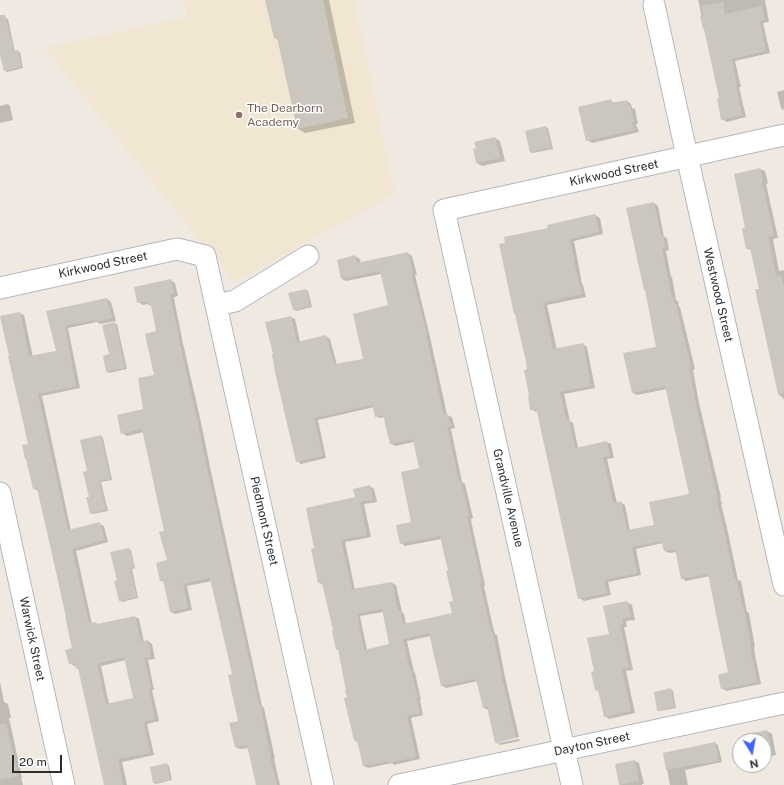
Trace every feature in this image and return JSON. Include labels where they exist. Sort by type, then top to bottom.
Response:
[{"type":"street","name":"Westwood Street","points":[[654,5],[784,585]]},
{"type":"street","name":"Kirkwood Street","points":[[444,210],[784,135]]},
{"type":"street","name":"Grandville Avenue","points":[[444,210],[572,785]]},
{"type":"street","name":"Kirkwood Street","points":[[0,288],[177,249],[205,256]]},
{"type":"street","name":"Piedmont Street","points":[[205,256],[323,785]]},
{"type":"street","points":[[216,305],[235,301],[308,256]]},
{"type":"street","name":"Warwick Street","points":[[0,493],[64,785]]},
{"type":"street","name":"Dayton Street","points":[[399,785],[784,703]]},
{"type":"shaded area","name":"The Dearborn Academy","points":[[184,0],[354,0],[395,194],[234,282],[45,48],[187,17]]},
{"type":"building","points":[[265,0],[323,0],[348,118],[297,129],[277,37],[274,38]]},
{"type":"building","points":[[723,2],[725,14],[762,6],[765,20],[760,21],[766,51],[732,59],[742,115],[721,120],[717,98],[719,98],[700,16],[703,15],[701,6]]},
{"type":"building","points":[[0,15],[5,15],[14,51],[18,50],[22,67],[4,71],[0,56]]},
{"type":"building","points":[[611,99],[612,103],[627,100],[628,106],[630,105],[634,121],[632,122],[634,130],[586,141],[578,107]]},
{"type":"building","points":[[546,126],[551,148],[530,152],[525,131]]},
{"type":"building","points":[[495,137],[500,158],[476,163],[473,149],[476,148],[474,142]]},
{"type":"building","points":[[760,168],[774,235],[768,237],[776,276],[781,275],[784,287],[784,393],[778,394],[755,289],[759,289],[750,248],[746,249],[742,229],[745,228],[734,174]]},
{"type":"building","points":[[654,202],[661,235],[663,234],[665,248],[662,248],[672,297],[676,304],[691,367],[689,367],[695,400],[717,495],[717,502],[734,578],[736,578],[744,609],[757,682],[721,689],[718,675],[728,672],[708,574],[681,579],[675,549],[664,551],[661,541],[632,547],[637,573],[604,580],[607,593],[578,599],[537,412],[536,409],[530,410],[529,395],[524,370],[527,369],[526,362],[499,244],[505,243],[504,237],[548,228],[547,225],[595,214],[599,232],[570,239],[582,294],[543,303],[553,349],[583,343],[591,386],[560,392],[566,420],[569,419],[575,448],[607,441],[610,456],[603,457],[613,503],[621,501],[627,530],[654,525],[649,502],[689,494],[665,386],[632,393],[623,353],[656,347],[645,290],[626,208]]},
{"type":"building","points":[[408,252],[413,273],[411,273],[427,335],[442,407],[444,415],[448,414],[451,426],[447,427],[459,481],[461,481],[469,516],[467,517],[482,583],[480,584],[491,632],[493,632],[516,738],[495,743],[487,707],[483,708],[476,679],[441,686],[429,633],[403,639],[418,698],[416,698],[420,713],[407,716],[416,757],[389,763],[389,761],[363,766],[357,740],[354,740],[344,698],[347,697],[338,649],[336,650],[322,583],[318,583],[311,549],[314,548],[306,508],[355,497],[353,489],[370,485],[373,500],[360,502],[367,535],[341,540],[352,589],[392,582],[398,611],[400,610],[403,624],[452,613],[449,602],[453,601],[446,571],[448,571],[440,536],[400,544],[396,525],[411,522],[401,472],[419,468],[413,439],[390,444],[383,415],[375,417],[372,405],[314,418],[323,456],[296,462],[265,322],[291,316],[297,342],[326,335],[334,364],[363,359],[353,314],[388,305],[380,271],[341,279],[337,260],[355,255],[357,263]],"holes":[[[382,609],[389,644],[364,650],[357,614]]]},
{"type":"building","points":[[171,279],[174,294],[170,295],[178,336],[277,785],[256,785],[247,745],[235,747],[229,723],[238,721],[228,675],[232,674],[210,578],[183,584],[188,608],[170,612],[163,580],[160,581],[156,563],[167,560],[159,532],[164,531],[142,429],[121,434],[117,415],[143,409],[138,378],[154,375],[145,334],[156,331],[151,305],[148,305],[147,301],[137,303],[134,287]]},
{"type":"building","points":[[306,289],[310,306],[293,310],[288,293]]},
{"type":"building","points":[[107,298],[112,318],[65,326],[76,386],[38,394],[68,530],[100,522],[105,540],[72,549],[89,623],[96,622],[97,624],[135,616],[141,642],[148,640],[151,657],[144,658],[151,688],[149,688],[155,719],[144,722],[150,753],[118,759],[123,785],[104,785],[78,668],[76,669],[75,663],[69,664],[65,650],[72,648],[66,616],[37,488],[33,489],[25,459],[22,445],[28,444],[0,316],[20,312],[29,356],[56,351],[46,311]],"holes":[[[124,657],[133,698],[106,704],[97,664]]]},
{"type":"building","points":[[115,322],[125,368],[106,372],[103,356],[109,354],[102,325]]},
{"type":"building","points":[[101,435],[110,479],[99,481],[106,510],[90,514],[86,497],[89,497],[83,472],[87,471],[80,440]]},
{"type":"building","points":[[129,548],[134,567],[130,568],[137,597],[119,601],[114,581],[117,580],[110,552]]},
{"type":"building","points":[[627,601],[631,617],[622,619],[623,624],[620,625],[629,668],[622,669],[631,711],[604,717],[598,690],[595,690],[591,672],[594,671],[587,638],[609,634],[603,606]]},
{"type":"building","points":[[671,688],[674,707],[657,711],[654,692]]},
{"type":"building","points":[[6,723],[18,776],[0,780],[0,724]]},
{"type":"building","points":[[767,730],[768,733],[753,733]]},
{"type":"building","points":[[715,742],[719,761],[666,770],[663,753]]},
{"type":"building","points":[[635,760],[639,781],[619,785],[615,764]]},
{"type":"building","points":[[167,763],[170,780],[153,783],[150,767]]},
{"type":"place","name":"The Dearborn Academy","points":[[239,115]]}]
